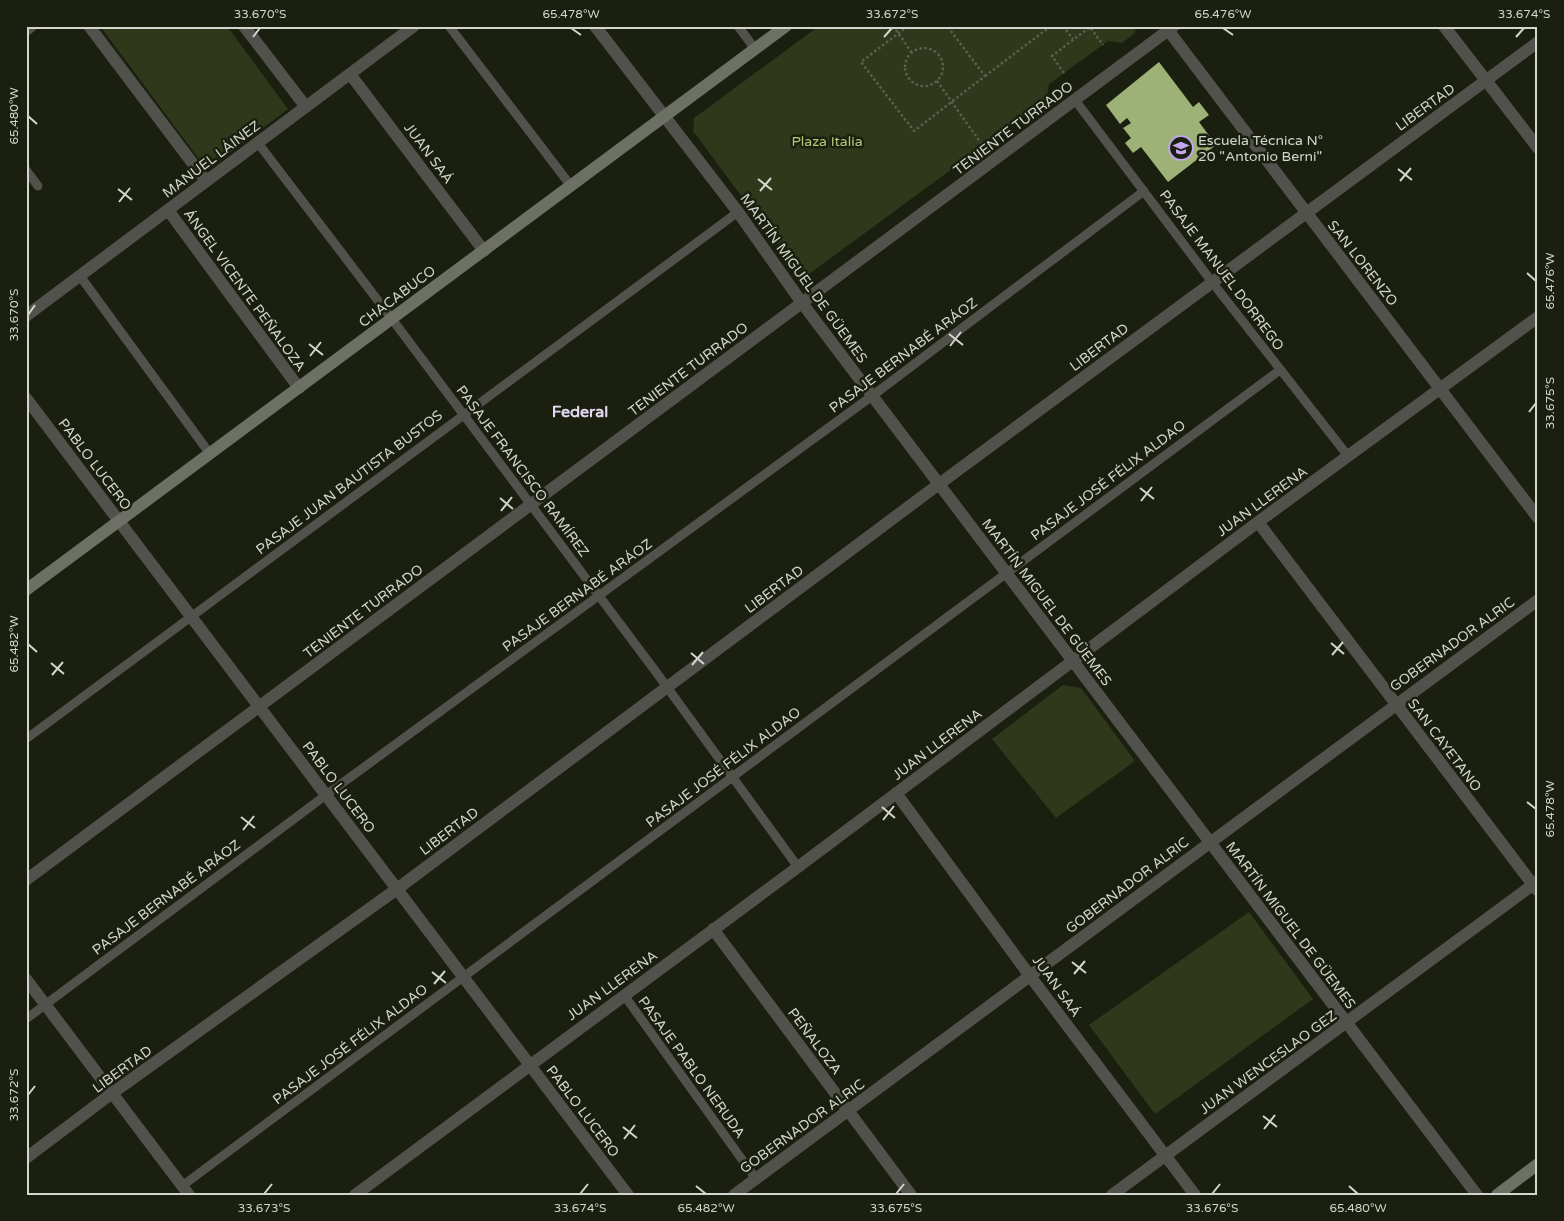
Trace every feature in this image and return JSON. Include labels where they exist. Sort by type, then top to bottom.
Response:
[{"type":"main road","name":"CHACABUCO","points":[[27,588],[786,26]]},
{"type":"main road","points":[[1497,1195],[1538,1164]]},
{"type":"street","points":[[26,30],[31,26]]},
{"type":"street","points":[[89,26],[206,182]]},
{"type":"street","points":[[244,26],[306,106]]},
{"type":"street","name":"MANUEL LÁINEZ","points":[[26,316],[414,26]]},
{"type":"street","name":"MARTÍN MIGUEL DE GÜEMES","points":[[595,26],[738,212],[802,303],[1477,1195]]},
{"type":"street","points":[[1444,26],[1538,148]]},
{"type":"street","name":"TENIENTE TURRADO","points":[[26,880],[1075,100],[1169,28]]},
{"type":"street","name":"SAN LORENZO","points":[[1169,28],[1306,213],[1538,518]]},
{"type":"street","name":"LIBERTAD","points":[[26,1158],[111,1094],[397,889],[939,484],[1538,42]]},
{"type":"street","name":"JUAN SAÁ","points":[[350,74],[484,250]]},
{"type":"street","name":"ÁNGEL VICENTE PEÑALOZA","points":[[168,210],[298,388]]},
{"type":"street","name":"JUAN LLERENA","points":[[355,1195],[798,867],[1258,522],[1538,317]]},
{"type":"street","name":"PABLO LUCERO","points":[[26,398],[628,1195]]},
{"type":"street","name":"SAN CAYETANO","points":[[1258,522],[1395,705],[1536,886]]},
{"type":"street","name":"GOBERNADOR ALRIC","points":[[734,1195],[1538,600]]},
{"type":"street","name":"JUAN SAÁ","points":[[896,793],[1030,976],[1195,1195]]},
{"type":"street","name":"JUAN WENCESLAO GEZ","points":[[1112,1195],[1346,1022],[1536,886]]},
{"type":"street","name":"PEÑALOZA","points":[[713,929],[911,1195]]},
{"type":"street","points":[[26,979],[78,1046],[111,1094],[186,1190]]},
{"type":"lane","points":[[449,26],[571,186]]},
{"type":"lane","points":[[738,26],[756,49]]},
{"type":"lane","name":"PASAJE MANUEL DORREGO","points":[[1075,100],[1212,282],[1348,456]]},
{"type":"lane","name":"PASAJE FRANCISCO RAMÍREZ","points":[[258,143],[667,687],[798,867]]},
{"type":"lane","points":[[26,170],[38,186]]},
{"type":"lane","name":"PASAJE BERNABÉ ARÁOZ","points":[[26,1019],[326,795],[872,396],[1144,191]]},
{"type":"lane","name":"PASAJE JUAN BAUTISTA BUSTOS","points":[[26,739],[738,212]]},
{"type":"lane","points":[[80,276],[210,454]]},
{"type":"lane","name":"PASAJE JOSÉ FÉLIX ALDAO","points":[[186,1190],[463,977],[1280,370]]},
{"type":"lane","name":"PASAJE PABLO NERUDA","points":[[624,995],[756,1178]]},
{"type":"path","points":[[892,26],[912,53]]},
{"type":"path","points":[[908,26],[861,62],[914,131],[1051,26]]},
{"type":"path","points":[[947,26],[985,76]]},
{"type":"path","points":[[1063,26],[1074,39]]},
{"type":"path","points":[[1064,73],[1052,56],[1090,27],[1103,45]]},
{"type":"path","points":[[924,49],[931,50],[941,58],[943,70],[937,82],[920,86],[910,80],[906,69],[908,58],[912,53],[924,49]]},
{"type":"path","points":[[937,82],[994,160]]},
{"type":"green space","points":[[100,26],[227,26],[288,109],[207,170]]},
{"type":"green space","name":"Plaza Italia","points":[[819,26],[1136,26],[1135,33],[1122,43],[1108,41],[1049,84],[1046,100],[809,274],[797,271],[693,131],[694,118]]},
{"type":"green space","points":[[1063,685],[1081,688],[1135,761],[1056,818],[992,739]]},
{"type":"green space","points":[[1249,912],[1313,999],[1155,1114],[1089,1025]]},
{"type":"building","name":"Escuela Técnica N° 20 \"Antonio Berni\"","points":[[1159,62],[1193,107],[1199,102],[1209,115],[1199,122],[1216,145],[1168,182],[1141,147],[1133,153],[1125,143],[1131,138],[1123,128],[1131,123],[1127,118],[1120,124],[1106,105]]},
{"type":"place","name":"Escuela Técnica N° 20 \"Antonio Berni\"","points":[[1181,148]]},
{"type":"district","name":"Federal","points":[[580,411]]}]
